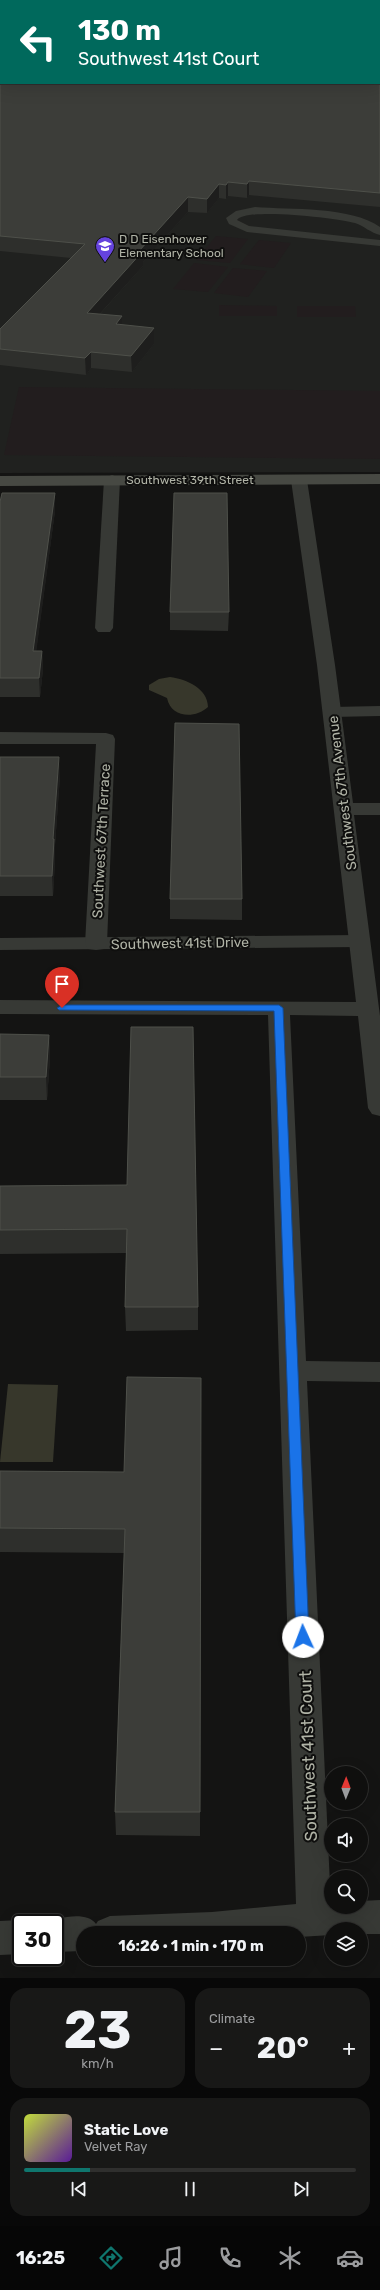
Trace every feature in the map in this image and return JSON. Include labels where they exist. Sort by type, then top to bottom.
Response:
[{"type":"street","name":"Southwest 39th Street","points":[[0,480],[380,479]]},
{"type":"street","points":[[104,628],[112,480]]},
{"type":"street","name":"Southwest 67th Avenue","points":[[299,480],[332,712],[380,1108]]},
{"type":"street","name":"Southwest 67th Terrace","points":[[0,738],[106,739],[96,944]]},
{"type":"street","points":[[344,809],[380,809]]},
{"type":"street","points":[[0,1007],[368,1009]]},
{"type":"street","name":"Southwest 41st Court","points":[[279,1008],[314,1918]]},
{"type":"street","points":[[292,1371],[380,1372]]},
{"type":"street","points":[[240,1926],[314,1918],[380,1917]]},
{"type":"street","points":[[64,1935],[76,1934]]},
{"type":"street","points":[[0,1938],[12,1937]]},
{"type":"lane","points":[[380,232],[374,226],[356,219],[255,210],[240,213],[231,218],[233,222],[247,229],[380,243]]},
{"type":"lane","points":[[332,712],[380,711]]},
{"type":"lane","name":"Southwest 41st Drive","points":[[0,944],[360,941]]},
{"type":"shaded area","points":[[0,84],[380,84],[380,472],[0,473]]},
{"type":"shaded area","points":[[216,236],[248,239],[230,263],[196,260]]},
{"type":"shaded area","points":[[259,240],[291,243],[274,268],[240,264]]},
{"type":"shaded area","points":[[194,263],[228,267],[208,292],[173,289]]},
{"type":"shaded area","points":[[233,268],[267,271],[248,297],[214,293]]},
{"type":"shaded area","points":[[219,305],[277,306],[277,316],[219,316]]},
{"type":"shaded area","points":[[297,306],[355,306],[356,317],[297,317]]},
{"type":"shaded area","points":[[19,387],[380,391],[380,459],[4,455]]},
{"type":"shaded area","points":[[170,677],[183,680],[195,686],[204,695],[208,707],[203,711],[190,715],[178,713],[169,705],[167,698],[149,690],[149,685],[159,679]]},
{"type":"shaded area","points":[[8,1384],[58,1385],[53,1462],[0,1462]]},
{"type":"building","points":[[0,84],[380,84],[380,193],[249,181],[247,184],[228,182],[226,185],[219,184],[207,199],[188,197],[139,251],[143,251],[87,313],[122,316],[116,324],[154,328],[131,356],[91,352],[85,358],[0,349],[0,329],[85,244],[0,236]]},
{"type":"building","points":[[2,493],[55,493],[33,651],[42,651],[39,678],[0,678],[0,502]]},
{"type":"building","points":[[174,493],[227,493],[229,612],[170,612]]},
{"type":"building","points":[[175,723],[239,724],[242,899],[170,899]]},
{"type":"building","points":[[0,757],[59,757],[52,876],[0,876]]},
{"type":"building","points":[[131,1027],[193,1027],[198,1307],[125,1307],[127,1229],[0,1230],[0,1186],[127,1185]]},
{"type":"building","points":[[0,1034],[49,1035],[46,1077],[0,1077]]},
{"type":"building","points":[[127,1377],[201,1378],[200,1812],[115,1812],[125,1529],[0,1528],[0,1471],[124,1472]]},
{"type":"place","name":"D D Eisenhower Elementary School","points":[[105,263]]},
{"type":"route","points":[[62,1008],[279,1008],[303,1637]]}]
